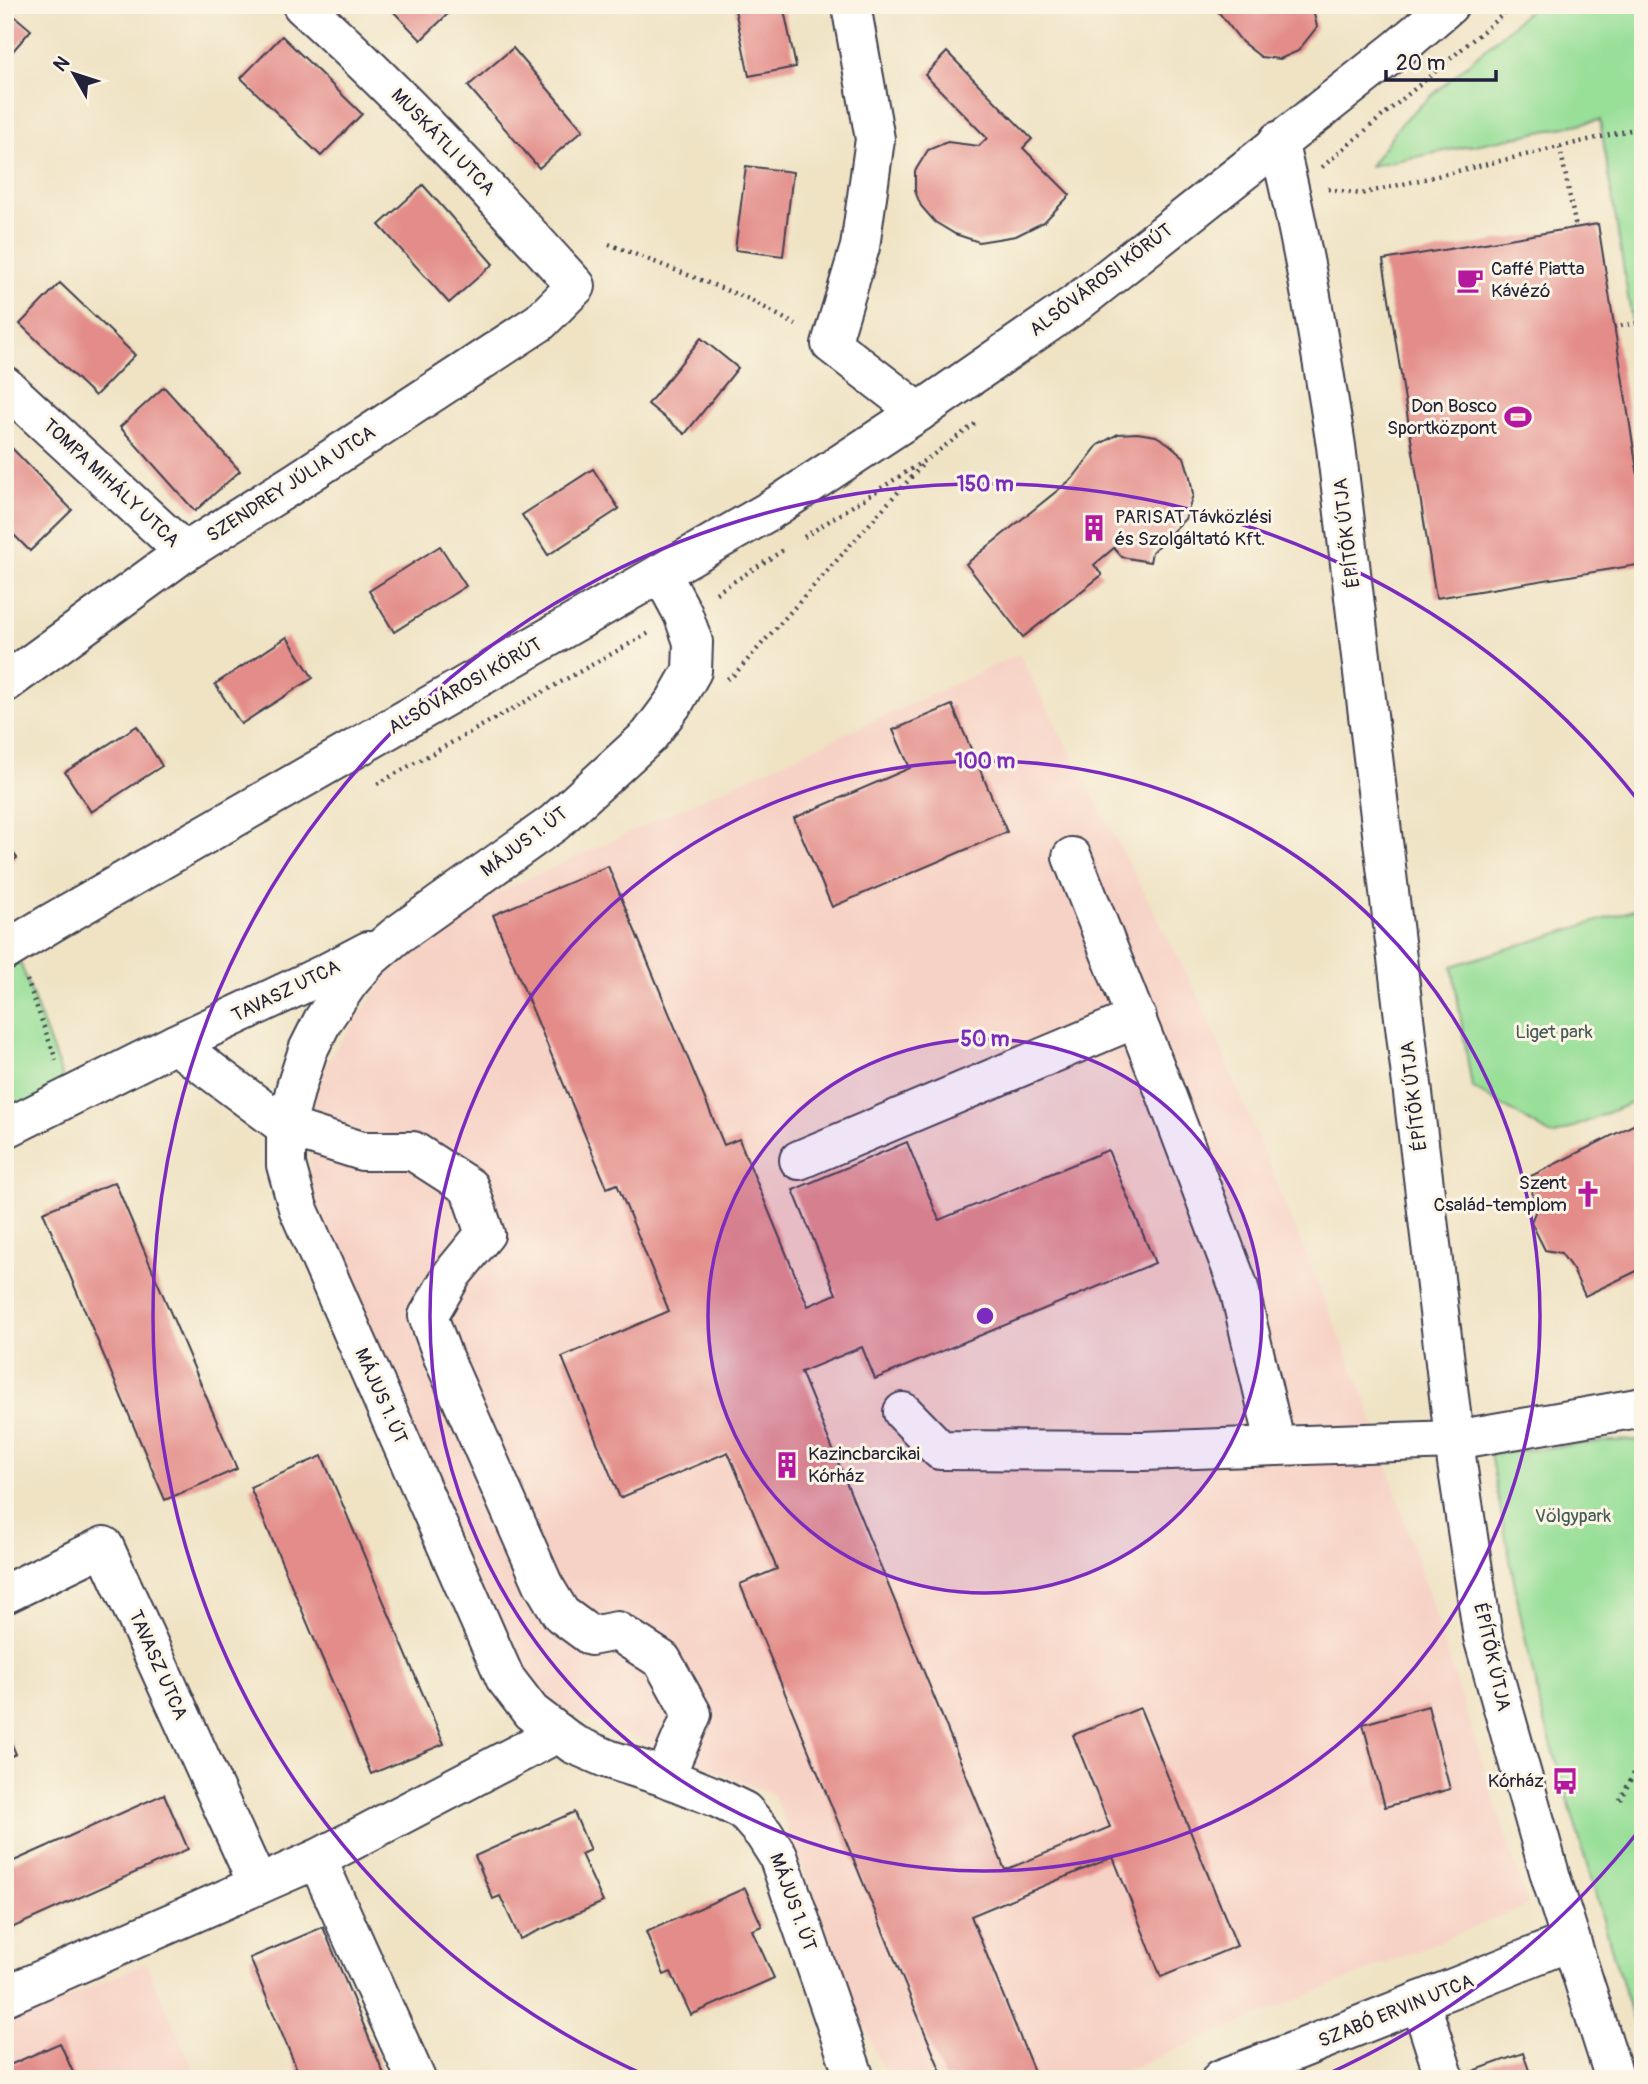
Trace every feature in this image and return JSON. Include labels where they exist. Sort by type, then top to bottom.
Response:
[{"type":"street","name":"MUSKÁTLI UTCA","points":[[302,5],[425,122],[576,286]]},
{"type":"street","points":[[851,5],[875,139],[860,247],[831,344],[919,412]]},
{"type":"street","name":"ALSÓVÁROSI KÖRÚT","points":[[10,948],[769,511],[1074,305],[1450,5]]},
{"type":"street","name":"ÉPÍTŐK ÚTJA","points":[[1278,141],[1292,186],[1336,446],[1457,1463],[1483,1637],[1551,1878],[1615,2079]]},
{"type":"street","name":"SZENDREY JÚLIA UTCA","points":[[5,683],[186,552],[540,322],[576,286]]},
{"type":"street","name":"TOMPA MIHÁLY UTCA","points":[[5,386],[186,552]]},
{"type":"street","name":"MÁJUS 1. ÚT","points":[[662,573],[693,642],[692,671],[675,701],[649,736],[554,823],[397,935],[370,958],[349,982],[323,1020],[308,1050],[286,1127],[286,1165],[298,1208],[505,1678],[531,1712],[573,1744],[715,1797],[744,1811],[765,1834],[778,1856],[855,2079]]},
{"type":"street","points":[[1072,857],[1137,1018],[1238,1288],[1276,1446]]},
{"type":"street","name":"TAVASZ UTCA","points":[[5,1129],[175,1044],[322,975],[397,935]]},
{"type":"street","points":[[799,1160],[1137,1018]]},
{"type":"street","points":[[175,1044],[286,1127],[362,1151],[413,1151],[469,1187],[485,1234],[453,1273],[428,1316],[443,1357],[543,1584],[561,1614],[591,1636],[617,1631],[662,1660],[692,1714],[665,1777]]},
{"type":"street","points":[[903,1412],[940,1450],[1143,1451],[1455,1440],[1643,1407]]},
{"type":"street","name":"TAVASZ UTCA","points":[[5,1594],[104,1546],[258,1885]]},
{"type":"street","points":[[5,1996],[317,1860],[558,1733]]},
{"type":"street","points":[[317,1860],[415,2079]]},
{"type":"street","name":"SZABÓ ERVIN UTCA","points":[[1221,2079],[1571,1941]]},
{"type":"street","points":[[1420,2001],[1445,2079]]},
{"type":"path","points":[[1292,186],[1326,164],[1514,5]]},
{"type":"path","points":[[1292,186],[1362,194],[1643,127]]},
{"type":"path","points":[[1560,147],[1576,228]]},
{"type":"path","points":[[609,244],[749,299],[831,344]]},
{"type":"path","points":[[1614,327],[1643,322]]},
{"type":"path","points":[[675,701],[733,677],[927,459],[919,412]]},
{"type":"path","points":[[10,948],[70,1097]]},
{"type":"path","points":[[1620,1800],[1643,1756]]},
{"type":"shaded area","points":[[1019,654],[1202,1003],[1368,1405],[1528,1905],[1105,2079],[886,2079],[774,1795],[556,1707],[512,1663],[309,1190],[316,1077],[406,949],[492,895]]},
{"type":"shaded area","points":[[146,1963],[198,2079],[5,2079],[5,2025]]},
{"type":"green space","points":[[1535,5],[1643,5],[1643,391],[1600,120],[1370,166],[1403,121]]},
{"type":"green space","name":"Liget park","points":[[1643,907],[1643,1098],[1553,1136],[1472,1087],[1452,966]]},
{"type":"green space","points":[[14,946],[70,1097],[5,1129],[5,951]]},
{"type":"green space","name":"Völgypark","points":[[1643,1440],[1643,2026],[1635,2028],[1541,1709],[1490,1454]]},
{"type":"building","points":[[387,5],[457,5],[421,40]]},
{"type":"building","points":[[734,5],[783,5],[796,67],[749,76]]},
{"type":"building","points":[[1213,5],[1312,5],[1317,27],[1298,51],[1280,59],[1261,57],[1242,42]]},
{"type":"building","points":[[5,8],[31,30],[5,60]]},
{"type":"building","points":[[282,36],[362,114],[321,156],[241,78]]},
{"type":"building","points":[[513,48],[583,130],[539,168],[468,86]]},
{"type":"building","points":[[947,52],[1032,139],[1023,148],[1070,195],[1044,222],[1016,236],[979,242],[955,234],[935,222],[921,206],[915,191],[915,171],[928,150],[947,142],[979,146],[987,138],[925,75]]},
{"type":"building","points":[[746,166],[793,172],[783,256],[735,250]]},
{"type":"building","points":[[423,185],[493,264],[449,303],[379,225]]},
{"type":"building","name":"Don Bosco Sportközpont","points":[[1598,224],[1643,507],[1643,564],[1436,598],[1383,260]]},
{"type":"building","points":[[60,283],[135,355],[95,396],[20,324]]},
{"type":"building","points":[[701,338],[738,368],[685,434],[648,404]]},
{"type":"building","points":[[164,387],[240,471],[195,511],[120,427]]},
{"type":"building","name":"PARISAT Távközlési és Szolgáltató Kft.","points":[[1118,434],[1156,436],[1184,457],[1193,495],[1185,519],[1152,552],[1150,562],[1122,557],[1114,548],[1094,565],[1102,575],[1023,637],[966,564],[1073,478],[1098,445]]},
{"type":"building","points":[[5,441],[72,510],[30,551],[5,526]]},
{"type":"building","points":[[593,469],[619,509],[548,555],[522,515]]},
{"type":"building","points":[[440,546],[466,586],[394,632],[369,591]]},
{"type":"building","points":[[287,637],[313,678],[241,724],[215,684]]},
{"type":"building","points":[[952,705],[1007,832],[832,907],[794,818],[910,768],[893,730]]},
{"type":"building","points":[[137,726],[162,766],[91,812],[65,772]]},
{"type":"building","points":[[5,841],[17,858],[5,866]]},
{"type":"building","name":"Kazincbarcikai Kórház","points":[[608,866],[724,1145],[739,1139],[808,1306],[836,1294],[793,1190],[907,1142],[939,1220],[1108,1150],[1155,1263],[875,1379],[862,1347],[801,1372],[1005,1870],[1110,1827],[1073,1735],[1140,1708],[1237,1946],[1161,1977],[1113,1857],[971,1916],[1037,2079],[944,2079],[740,1584],[777,1569],[728,1452],[620,1498],[562,1357],[669,1311],[617,1184],[607,1188],[493,915]]},
{"type":"building","name":"Szent Család-templom","points":[[1643,1120],[1643,1268],[1585,1296],[1573,1270],[1561,1253],[1545,1250],[1531,1222],[1536,1210],[1529,1177]]},
{"type":"building","points":[[115,1182],[237,1469],[165,1500],[43,1212]]},
{"type":"building","points":[[322,1456],[444,1744],[371,1774],[250,1487]]},
{"type":"building","points":[[1428,1706],[1450,1789],[1385,1807],[1363,1724]]},
{"type":"building","points":[[5,1729],[16,1754],[5,1759]]},
{"type":"building","points":[[164,1794],[188,1849],[5,1931],[5,1865]]},
{"type":"building","points":[[574,1812],[590,1850],[581,1854],[603,1902],[520,1939],[500,1896],[493,1899],[475,1856]]},
{"type":"building","points":[[745,1888],[762,1926],[752,1930],[774,1978],[691,2015],[671,1972],[664,1975],[646,1932]]},
{"type":"building","points":[[323,1927],[386,2079],[301,2079],[250,1958]]},
{"type":"building","points":[[60,2043],[76,2079],[5,2079],[5,2067]]},
{"type":"building","points":[[1523,2053],[1532,2079],[1460,2079],[1459,2076]]},
{"type":"place","name":"Caffé Piatta Kávézó","points":[[1470,280]]},
{"type":"place","name":"Don Bosco Sportközpont","points":[[1518,417]]},
{"type":"place","name":"PARISAT Távközlési és Szolgáltató Kft.","points":[[1094,528]]},
{"type":"place","name":"Szent Család-templom","points":[[1588,1194]]},
{"type":"place","name":"Kazincbarcikai Kórház","points":[[787,1465]]},
{"type":"place","name":"Kórház","points":[[1565,1781]]}]
